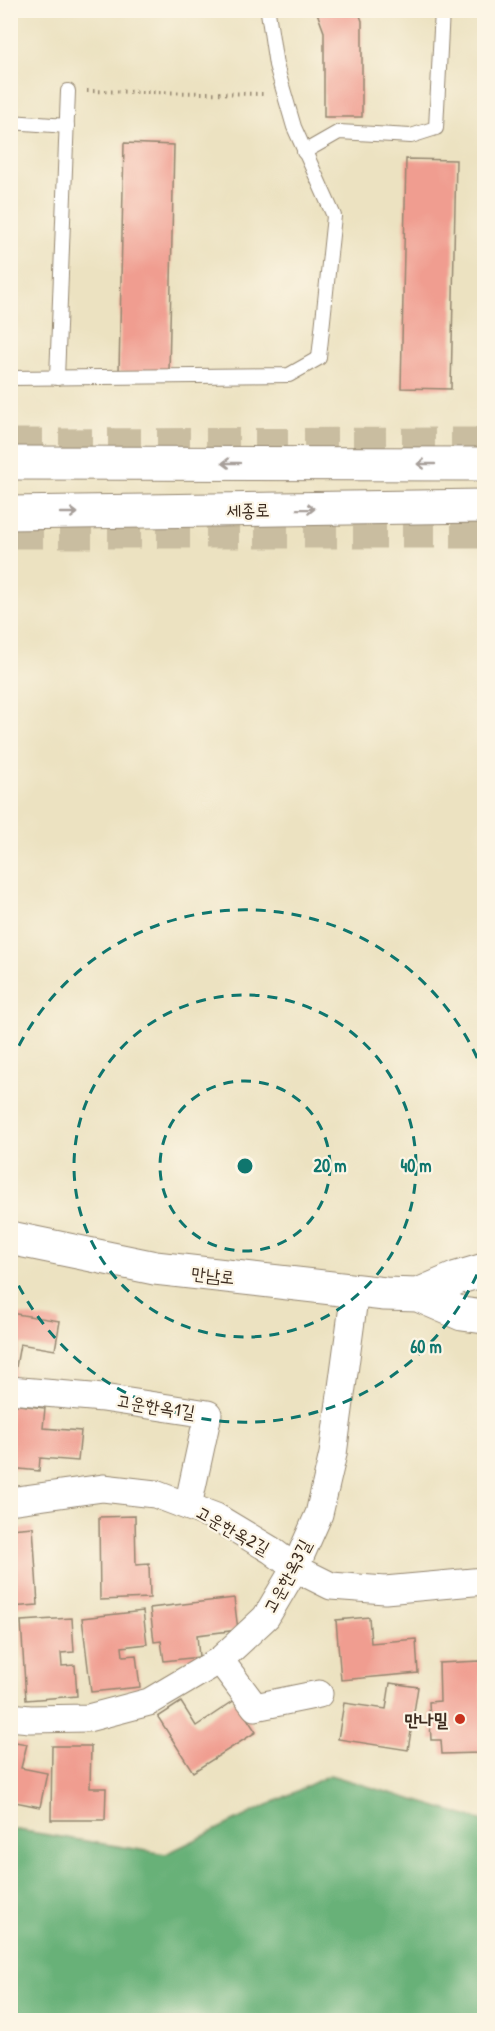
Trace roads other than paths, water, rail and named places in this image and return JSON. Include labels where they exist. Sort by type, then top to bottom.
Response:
[{"type":"main road","points":[[10,463],[484,464]]},
{"type":"main road","name":"세종로","points":[[10,513],[484,506]]},
{"type":"main road","name":"만남로","points":[[10,1238],[155,1268],[356,1291],[418,1295]]},
{"type":"main road","points":[[418,1295],[457,1278],[484,1270]]},
{"type":"main road","points":[[418,1295],[462,1314],[484,1317]]},
{"type":"street","name":"고운한옥3길","points":[[10,1717],[88,1718],[149,1702],[220,1660],[266,1617],[296,1568],[319,1514],[333,1454],[356,1291]]},
{"type":"street","name":"고운한옥1길","points":[[10,1390],[103,1398],[208,1414],[188,1506]]},
{"type":"street","name":"고운한옥2길","points":[[10,1501],[103,1488],[155,1494],[216,1517],[296,1568],[331,1586],[374,1590],[445,1586],[484,1581]]},
{"type":"street","points":[[220,1660],[255,1707],[319,1694]]},
{"type":"lane","points":[[304,152],[339,132],[411,136],[436,128],[442,10]]},
{"type":"lane","points":[[10,378],[289,375],[319,358],[334,216],[294,127],[276,65],[268,12]]},
{"type":"lane","points":[[57,378],[68,91]]},
{"type":"lane","points":[[10,122],[67,126]]},
{"type":"tunnel","points":[[10,445],[484,444]]},
{"type":"tunnel","points":[[10,532],[484,532]]},
{"type":"place","name":"만나밀","points":[[460,1719]]}]
